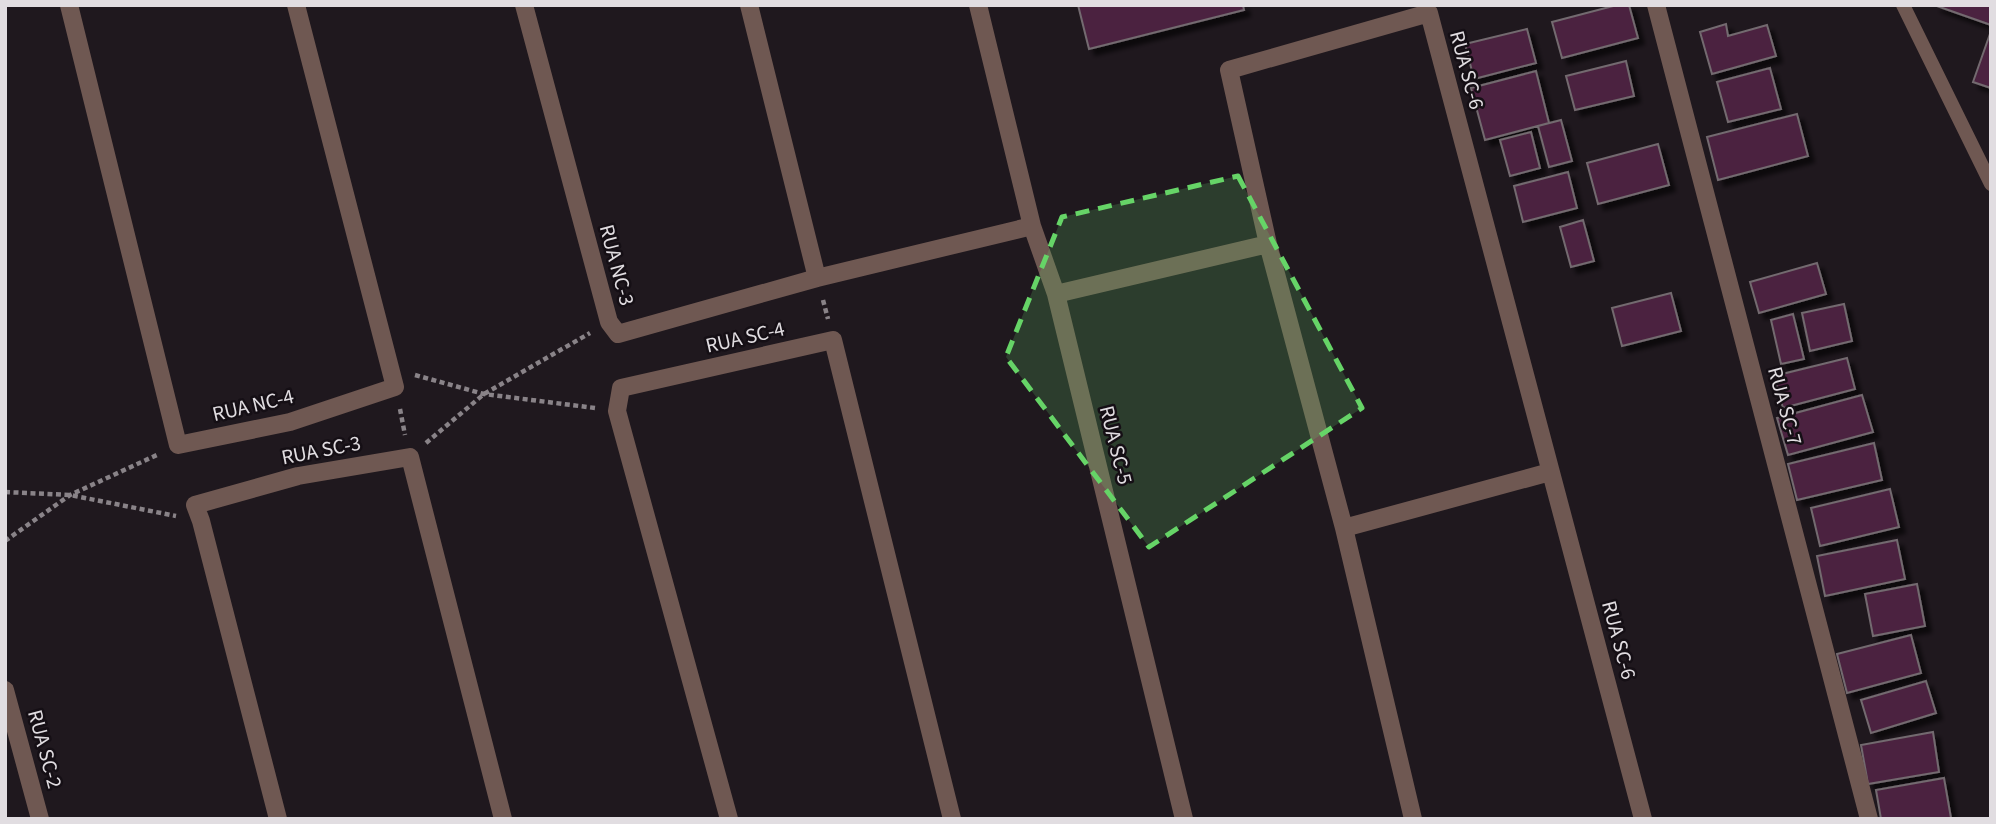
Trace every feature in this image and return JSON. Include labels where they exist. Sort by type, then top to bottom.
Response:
[{"type":"street","points":[[69,5],[178,446]]},
{"type":"street","points":[[296,5],[395,387]]},
{"type":"street","name":"RUA NC-3","points":[[524,5],[609,322],[618,334],[817,278],[1032,226]]},
{"type":"street","points":[[749,5],[817,278]]},
{"type":"street","points":[[978,5],[1032,226],[1056,294],[1268,244]]},
{"type":"street","name":"RUA SC-7","points":[[1656,5],[1869,819]]},
{"type":"street","name":"RUA SC-6","points":[[1413,819],[1344,528],[1268,244],[1229,70],[1429,13],[1643,819]]},
{"type":"street","name":"RUA SC-5","points":[[1056,294],[1184,819]]},
{"type":"street","points":[[833,340],[952,819]]},
{"type":"street","name":"RUA SC-4","points":[[617,411],[621,388],[833,340]]},
{"type":"street","name":"RUA NC-4","points":[[178,446],[289,422],[395,387]]},
{"type":"street","points":[[617,411],[729,819]]},
{"type":"street","points":[[410,457],[503,819]]},
{"type":"street","name":"RUA SC-3","points":[[201,521],[195,505],[298,476],[410,457]]},
{"type":"street","points":[[1344,528],[1550,472]]},
{"type":"street","points":[[201,521],[278,819]]},
{"type":"street","name":"RUA SC-2","points":[[5,690],[40,819]]},
{"type":"lane","points":[[1903,5],[1990,179]]},
{"type":"path","points":[[817,278],[833,340]]},
{"type":"path","points":[[395,387],[410,457],[484,394],[609,322]]},
{"type":"path","points":[[389,368],[484,394],[617,411]]},
{"type":"path","points":[[5,541],[70,495],[178,446]]},
{"type":"path","points":[[5,492],[70,495],[201,521]]},
{"type":"highlighted area","points":[[1238,176],[1362,408],[1149,547],[1006,357],[1062,217]]},
{"type":"building","points":[[1078,5],[1243,5],[1244,10],[1089,49]]},
{"type":"building","points":[[1617,5],[1629,5],[1638,38],[1562,58],[1552,22]]},
{"type":"building","points":[[1934,5],[1991,5],[1991,25]]},
{"type":"building","points":[[1726,24],[1728,36],[1767,25],[1776,56],[1712,74],[1700,32]]},
{"type":"building","points":[[1527,29],[1536,63],[1474,79],[1465,44]]},
{"type":"building","points":[[1991,31],[1991,88],[1973,82]]},
{"type":"building","points":[[1626,61],[1634,96],[1575,110],[1566,76]]},
{"type":"building","points":[[1770,68],[1781,109],[1728,122],[1717,82]]},
{"type":"building","points":[[1536,71],[1549,123],[1485,140],[1471,88]]},
{"type":"building","points":[[1797,114],[1808,156],[1718,180],[1707,137]]},
{"type":"building","points":[[1561,120],[1572,161],[1549,167],[1538,126]]},
{"type":"building","points":[[1531,132],[1540,168],[1510,176],[1500,140]]},
{"type":"building","points":[[1658,144],[1669,185],[1598,204],[1587,163]]},
{"type":"building","points":[[1568,172],[1577,208],[1523,222],[1514,186]]},
{"type":"building","points":[[1583,220],[1594,261],[1571,267],[1560,227]]},
{"type":"building","points":[[1817,263],[1826,294],[1759,313],[1750,282]]},
{"type":"building","points":[[1671,293],[1681,331],[1622,346],[1612,308]]},
{"type":"building","points":[[1844,304],[1852,341],[1810,351],[1802,313]]},
{"type":"building","points":[[1793,314],[1804,359],[1781,364],[1771,320]]},
{"type":"building","points":[[1847,358],[1855,389],[1783,408],[1774,376]]},
{"type":"building","points":[[1862,395],[1873,432],[1788,455],[1777,418]]},
{"type":"building","points":[[1874,443],[1882,480],[1797,500],[1788,464]]},
{"type":"building","points":[[1890,489],[1899,527],[1820,546],[1811,508]]},
{"type":"building","points":[[1897,540],[1905,579],[1825,596],[1817,556]]},
{"type":"building","points":[[1917,584],[1925,626],[1873,636],[1865,594]]},
{"type":"building","points":[[1911,635],[1921,673],[1847,693],[1837,654]]},
{"type":"building","points":[[1926,681],[1936,713],[1871,733],[1861,700]]},
{"type":"building","points":[[1933,732],[1939,772],[1868,784],[1861,745]]},
{"type":"building","points":[[1944,778],[1951,818],[1881,819],[1876,790]]}]
